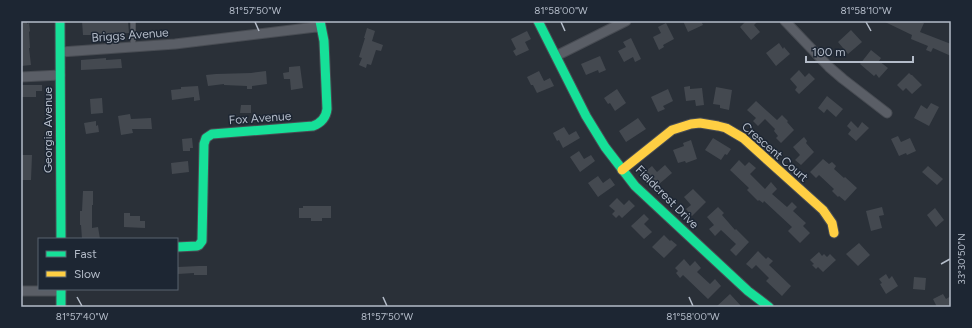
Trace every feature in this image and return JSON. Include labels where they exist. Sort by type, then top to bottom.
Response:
[{"type":"street","name":"Georgia Avenue","points":[[60,21],[61,238]]},
{"type":"street","name":"Fieldcrest Drive","points":[[538,21],[592,127],[622,170],[636,186],[748,291],[769,307]]},
{"type":"street","points":[[556,56],[626,21]]},
{"type":"street","points":[[785,21],[843,79],[888,113]]},
{"type":"street","name":"Briggs Avenue","points":[[60,52],[175,44],[316,27],[320,25]]},
{"type":"street","name":"Fox Avenue","points":[[178,248],[199,245],[203,239],[204,144],[206,137],[212,134],[314,126],[318,125],[324,118],[327,109],[324,41],[320,25]]},
{"type":"street","points":[[21,77],[60,75]]},
{"type":"street","name":"Crescent Court","points":[[622,170],[672,130],[686,125],[703,123],[720,126],[744,138],[823,210],[833,225],[834,233]]},
{"type":"street","points":[[21,291],[61,290],[61,307]]},
{"type":"lane","points":[[133,21],[133,47]]},
{"type":"building","points":[[21,21],[27,21],[27,24],[29,23],[31,65],[21,66]]},
{"type":"building","points":[[82,21],[128,21],[129,33],[91,36],[83,35]]},
{"type":"building","points":[[683,21],[701,21],[703,25],[688,32]]},
{"type":"building","points":[[746,21],[758,21],[754,25],[760,32],[751,40],[740,27]]},
{"type":"building","points":[[883,21],[918,21],[924,23],[920,32],[951,44],[951,56],[933,48],[931,52],[926,50],[928,46],[911,39],[912,35]]},
{"type":"building","points":[[666,23],[674,39],[663,45],[664,47],[659,50],[653,37],[661,33],[658,27]]},
{"type":"building","points":[[367,28],[375,31],[372,41],[383,45],[381,51],[376,50],[371,65],[367,64],[366,68],[359,65],[362,58],[359,57]]},
{"type":"building","points":[[851,30],[862,42],[848,54],[838,42]]},
{"type":"building","points":[[527,31],[531,39],[525,42],[529,50],[516,56],[513,51],[516,49],[511,39]]},
{"type":"building","points":[[631,38],[641,59],[635,62],[633,57],[624,62],[618,51],[626,47],[623,42]]},
{"type":"building","points":[[779,43],[783,49],[784,47],[790,54],[776,66],[766,53]]},
{"type":"building","points":[[871,50],[881,58],[879,61],[888,68],[879,78],[876,74],[874,76],[860,64]]},
{"type":"building","points":[[600,56],[606,70],[599,73],[598,70],[586,75],[581,64]]},
{"type":"building","points":[[106,58],[106,60],[121,59],[122,68],[81,70],[81,60]]},
{"type":"building","points":[[300,66],[303,88],[291,90],[290,79],[284,79],[283,73],[289,72],[289,67]]},
{"type":"building","points":[[799,70],[805,77],[809,73],[815,79],[799,94],[795,90],[797,87],[790,79]]},
{"type":"building","points":[[266,71],[267,84],[252,86],[252,89],[247,89],[247,86],[224,84],[208,86],[206,75],[251,73]]},
{"type":"building","points":[[539,71],[544,81],[550,78],[554,86],[537,93],[527,77]]},
{"type":"building","points":[[909,73],[922,85],[912,94],[906,88],[903,91],[897,85]]},
{"type":"building","points":[[22,85],[42,85],[42,91],[36,91],[36,97],[21,97]]},
{"type":"building","points":[[198,86],[200,100],[194,101],[194,97],[172,100],[171,90],[181,89],[181,87]]},
{"type":"building","points":[[690,86],[690,89],[702,88],[704,105],[696,106],[695,100],[686,101],[684,87]]},
{"type":"building","points":[[716,87],[732,90],[729,110],[720,108],[720,105],[713,104]]},
{"type":"building","points":[[617,89],[626,103],[615,111],[610,103],[608,104],[604,98]]},
{"type":"building","points":[[668,89],[673,101],[663,106],[665,109],[658,112],[651,97]]},
{"type":"building","points":[[827,96],[843,109],[836,117],[827,109],[824,113],[818,108]]},
{"type":"building","points":[[102,98],[103,113],[91,114],[90,99]]},
{"type":"building","points":[[756,101],[777,120],[782,115],[794,130],[781,143],[776,138],[778,136],[774,131],[775,129],[765,119],[758,126],[753,121],[756,118],[747,110]]},
{"type":"building","points":[[931,103],[939,107],[929,126],[914,118],[921,105],[927,109]]},
{"type":"building","points":[[241,105],[251,105],[251,113],[240,113]]},
{"type":"building","points":[[130,114],[131,119],[151,118],[152,129],[132,129],[133,133],[121,135],[118,116]]},
{"type":"building","points":[[638,118],[646,129],[626,142],[619,131]]},
{"type":"building","points":[[96,121],[96,126],[98,125],[99,132],[86,134],[84,123]]},
{"type":"building","points":[[851,121],[858,128],[862,122],[869,128],[856,141],[848,134],[851,130],[847,126]]},
{"type":"building","points":[[564,127],[569,135],[576,131],[580,138],[563,148],[553,133]]},
{"type":"building","points":[[898,136],[901,142],[910,138],[916,151],[907,155],[906,153],[899,156],[891,139]]},
{"type":"building","points":[[804,137],[807,141],[806,143],[814,152],[801,165],[795,160],[800,155],[793,147]]},
{"type":"building","points":[[192,138],[193,148],[190,148],[190,151],[183,151],[182,139]]},
{"type":"building","points":[[713,138],[731,149],[721,160],[705,150]]},
{"type":"building","points":[[691,140],[697,159],[686,163],[685,161],[678,163],[673,150],[684,146],[683,143]]},
{"type":"building","points":[[579,151],[584,159],[591,155],[595,161],[580,172],[570,157]]},
{"type":"building","points":[[21,155],[32,155],[31,180],[21,180]]},
{"type":"building","points":[[823,159],[829,164],[832,162],[836,166],[834,169],[857,188],[845,201],[832,191],[834,189],[819,175],[816,178],[810,172]]},
{"type":"building","points":[[739,160],[745,166],[749,162],[756,168],[750,174],[765,189],[771,182],[777,189],[772,194],[787,207],[792,202],[797,207],[793,211],[806,223],[803,226],[810,233],[800,243],[788,231],[792,227],[764,201],[763,203],[759,200],[758,201],[747,190],[749,188],[730,170]]},
{"type":"building","points":[[188,161],[189,172],[172,174],[171,163]]},
{"type":"building","points":[[665,165],[672,173],[658,185],[646,171],[652,166],[657,172]]},
{"type":"building","points":[[928,166],[943,179],[937,185],[922,172]]},
{"type":"building","points":[[598,176],[603,183],[610,178],[615,185],[598,197],[588,183]]},
{"type":"building","points":[[693,189],[706,202],[692,216],[686,209],[691,205],[684,197]]},
{"type":"building","points":[[83,191],[93,191],[92,228],[98,227],[100,238],[82,238],[80,211],[82,211]]},
{"type":"building","points":[[617,198],[624,205],[629,200],[635,206],[622,218],[619,215],[616,218],[612,214],[615,211],[609,206]]},
{"type":"building","points":[[303,206],[331,206],[331,218],[322,218],[322,221],[311,221],[311,218],[299,218],[299,208],[303,208]]},
{"type":"building","points":[[718,207],[724,213],[722,215],[735,230],[736,229],[749,242],[736,256],[730,250],[736,244],[721,230],[715,236],[709,229],[714,225],[707,217]]},
{"type":"building","points":[[882,207],[884,215],[879,216],[882,228],[871,231],[866,211]]},
{"type":"building","points":[[935,208],[944,220],[936,227],[927,215]]},
{"type":"building","points":[[124,213],[130,213],[130,216],[140,216],[140,221],[145,221],[145,228],[124,227]]},
{"type":"building","points":[[644,214],[649,219],[644,224],[652,232],[644,239],[631,226]]},
{"type":"building","points":[[664,235],[677,245],[664,258],[652,247]]},
{"type":"building","points":[[859,243],[870,255],[858,266],[846,254]]},
{"type":"building","points":[[758,251],[766,259],[768,257],[773,261],[769,265],[791,286],[782,296],[766,281],[769,278],[756,265],[752,269],[746,264]]},
{"type":"building","points":[[819,252],[822,256],[824,254],[827,257],[830,254],[836,260],[823,272],[818,267],[816,269],[810,260]]},
{"type":"building","points":[[684,259],[690,266],[695,261],[701,268],[697,272],[710,284],[715,279],[721,286],[708,299],[683,275],[680,278],[676,273],[678,271],[675,268]]},
{"type":"building","points":[[207,266],[207,275],[194,275],[194,273],[178,274],[178,267]]},
{"type":"building","points":[[886,274],[889,279],[892,276],[898,286],[886,294],[880,284],[882,283],[879,279]]},
{"type":"building","points":[[914,277],[926,278],[925,290],[913,289]]},
{"type":"building","points":[[730,294],[742,307],[716,307]]},
{"type":"building","points":[[943,294],[946,299],[951,296],[951,307],[937,307],[933,299]]},
{"type":"traffic: fast","points":[[60,21],[61,238]]},
{"type":"traffic: fast","points":[[178,247],[197,246],[202,241],[204,144],[206,138],[212,134],[313,126],[321,122],[324,118],[327,109],[324,41],[320,21]]},
{"type":"traffic: fast","points":[[538,21],[586,116],[605,147],[635,186],[748,291],[769,307]]},
{"type":"traffic: fast","points":[[61,290],[61,307]]},
{"type":"traffic: slow","points":[[622,170],[672,130],[691,124],[700,123],[726,128],[743,138],[823,210],[832,223],[834,233]]}]
